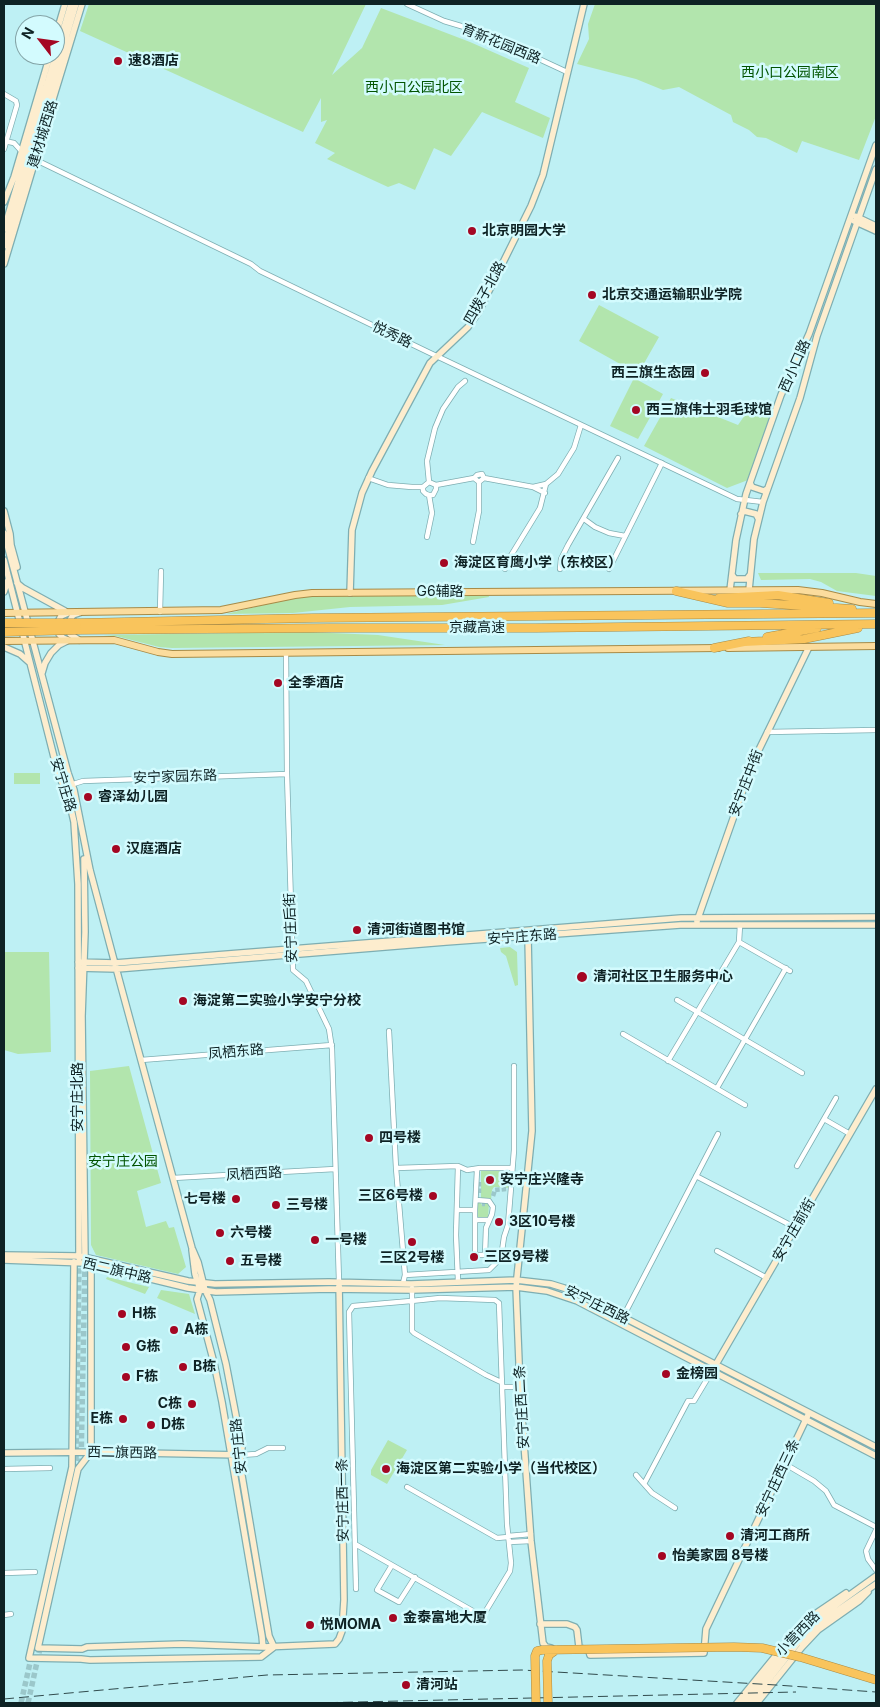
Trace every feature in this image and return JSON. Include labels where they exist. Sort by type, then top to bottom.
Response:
[{"type":"highway","points":[[676,591],[728,603],[760,603],[876,612]]},
{"type":"highway","name":"京藏高速","points":[[77,626],[313,618],[876,612]]},
{"type":"highway","points":[[4,623],[77,626]]},
{"type":"highway","points":[[714,648],[843,624]]},
{"type":"highway","points":[[744,642],[804,639],[876,624]]},
{"type":"highway","name":"京藏高速","points":[[77,626],[536,628],[876,624]]},
{"type":"highway","points":[[4,632],[77,626]]},
{"type":"highway","points":[[536,1703],[535,1656],[537,1652],[552,1650],[762,1648],[800,1657],[876,1680]]},
{"type":"highway","points":[[541,1703],[540,1658],[543,1652],[552,1650]]},
{"type":"highway","points":[[548,1703],[547,1661],[552,1650]]},
{"type":"main road","name":"建材城西路","points":[[4,246],[71,4]]},
{"type":"main road","name":"建材城西路","points":[[65,42],[76,4]]},
{"type":"main road","name":"建材城西路","points":[[4,202],[28,155],[46,131],[82,4]]},
{"type":"main road","name":"四拨子北路","points":[[350,593],[352,530],[359,501],[368,478],[429,366],[436,356],[468,327],[478,313],[531,206],[543,175],[584,4]]},
{"type":"main road","points":[[65,47],[74,32]]},
{"type":"main road","name":"建材城西路","points":[[4,264],[48,65]]},
{"type":"main road","name":"建材城西路","points":[[4,229],[58,65]]},
{"type":"main road","name":"西小口路","points":[[730,590],[736,540],[744,501],[781,395],[809,334],[876,145]]},
{"type":"main road","name":"西小口路","points":[[749,590],[758,518],[800,398],[816,336],[876,169]]},
{"type":"main road","points":[[851,217],[876,226]]},
{"type":"main road","points":[[858,220],[876,231]]},
{"type":"main road","points":[[750,483],[752,487],[764,491],[767,489]]},
{"type":"main road","points":[[4,511],[21,585],[21,613]]},
{"type":"main road","points":[[741,514],[745,511],[756,514],[758,518]]},
{"type":"main road","points":[[4,533],[21,585],[58,608],[73,613]]},
{"type":"main road","points":[[4,560],[32,641]]},
{"type":"main road","points":[[4,592],[8,574]]},
{"type":"main road","points":[[732,575],[735,579],[747,579],[750,576]]},
{"type":"main road","name":"G6辅路","points":[[4,614],[221,610],[295,595],[350,593],[806,590],[876,604]]},
{"type":"main road","name":"安宁庄路","points":[[21,613],[31,668],[58,773],[71,807],[77,854],[81,965]]},
{"type":"main road","points":[[73,613],[69,622],[69,631],[72,637],[81,640]]},
{"type":"main road","points":[[70,640],[62,638],[58,631],[59,619],[63,615],[73,613]]},
{"type":"main road","points":[[42,678],[43,668],[51,653],[61,644],[70,640]]},
{"type":"main road","points":[[4,641],[122,641],[158,652],[172,654],[876,646]]},
{"type":"main road","name":"安宁庄路","points":[[32,641],[78,806],[84,842],[141,1060],[192,1248],[198,1262],[202,1290],[210,1300],[226,1364],[242,1447],[240,1464],[269,1636],[274,1647]]},
{"type":"main road","points":[[4,647],[22,655],[27,659],[31,668]]},
{"type":"main road","name":"安宁庄中街","points":[[697,922],[753,762],[809,647]]},
{"type":"main road","name":"安宁庄路","points":[[81,965],[85,932],[84,842]]},
{"type":"main road","name":"安宁庄东路","points":[[292,951],[528,937],[697,922],[876,917]]},
{"type":"main road","name":"安宁庄东路","points":[[81,965],[116,966],[681,918],[697,922],[740,925],[876,925]]},
{"type":"main road","name":"安宁庄西二条","points":[[528,937],[532,1131],[516,1283],[520,1387],[531,1541],[543,1643],[546,1647],[579,1647]]},
{"type":"main road","name":"安宁庄北路","points":[[39,1627],[72,1467],[71,1452],[80,1260],[81,965]]},
{"type":"main road","name":"安宁庄前街","points":[[712,1371],[876,1089]]},
{"type":"main road","name":"西二旗中路","points":[[4,1255],[80,1260],[201,1283]]},
{"type":"main road","name":"西二旗中路","points":[[4,1260],[80,1260],[92,1265],[188,1288],[216,1292],[339,1286]]},
{"type":"main road","points":[[92,1265],[91,1452],[78,1469],[39,1627],[29,1658],[90,1660],[261,1657],[274,1647]]},
{"type":"main road","name":"安宁庄西路","points":[[201,1283],[339,1286],[402,1284],[411,1287],[458,1282],[551,1284],[564,1288],[623,1317],[876,1447]]},
{"type":"main road","points":[[339,1286],[411,1287],[516,1283]]},
{"type":"main road","name":"安宁庄西路","points":[[516,1283],[577,1301],[876,1456]]},
{"type":"main road","name":"安宁庄西一条","points":[[39,1627],[38,1648],[82,1649],[87,1647],[182,1644],[263,1648],[335,1644],[342,1631],[344,1600],[339,1286]]},
{"type":"main road","name":"安宁庄路","points":[[202,1290],[197,1299],[216,1370],[263,1648]]},
{"type":"main road","name":"安宁庄西三条","points":[[579,1647],[589,1652],[590,1655],[704,1653],[706,1629],[809,1413]]},
{"type":"main road","name":"西二旗西路","points":[[4,1453],[91,1452],[241,1455]]},
{"type":"main road","name":"小营西路","points":[[757,1703],[802,1647],[813,1636],[859,1601],[874,1583],[876,1576]]},
{"type":"main road","name":"小营西路","points":[[737,1703],[812,1616],[846,1593],[874,1583]]},
{"type":"main road","name":"小营西路","points":[[744,1703],[795,1641],[815,1620],[874,1583]]},
{"type":"main road","name":"小营西路","points":[[750,1703],[797,1644],[818,1624],[874,1583]]},
{"type":"main road","points":[[540,1624],[568,1624],[575,1627],[578,1630],[579,1647]]},
{"type":"street","name":"育新花园西路","points":[[407,4],[444,21],[481,32],[567,72]]},
{"type":"street","points":[[4,94],[16,101],[17,105],[4,149]]},
{"type":"street","name":"悦秀路","points":[[5,141],[14,143],[28,155],[436,356],[737,499],[763,502]]},
{"type":"street","points":[[430,482],[427,461],[435,428],[443,410],[464,381]]},
{"type":"street","points":[[533,487],[546,484],[558,474],[574,448],[581,425]]},
{"type":"street","points":[[560,569],[561,559],[618,458]]},
{"type":"street","points":[[610,569],[662,463]]},
{"type":"street","points":[[430,482],[436,485],[474,478],[482,474],[484,478],[533,487],[545,493]]},
{"type":"street","points":[[368,478],[388,485],[412,488],[423,487],[430,482]]},
{"type":"street","points":[[474,478],[479,482]]},
{"type":"street","points":[[479,482],[484,478]]},
{"type":"street","points":[[473,542],[479,511],[479,482]]},
{"type":"street","points":[[505,569],[507,562],[540,508],[546,484]]},
{"type":"street","points":[[429,495],[435,492],[436,485]]},
{"type":"street","points":[[423,487],[423,491],[429,495],[432,513],[427,537]]},
{"type":"street","points":[[584,519],[595,527],[609,533],[625,536]]},
{"type":"street","points":[[160,612],[161,571]]},
{"type":"street","name":"安宁庄后街","points":[[286,653],[292,970],[306,981],[329,1029],[332,1045],[339,1286]]},
{"type":"street","points":[[767,732],[876,730]]},
{"type":"street","name":"安宁家园东路","points":[[64,787],[83,781],[287,774]]},
{"type":"street","points":[[668,1061],[739,942],[740,925]]},
{"type":"street","points":[[717,1088],[788,970],[739,942]]},
{"type":"street","points":[[677,1000],[802,1073]]},
{"type":"street","points":[[389,1031],[396,1168],[405,1275],[402,1284]]},
{"type":"street","points":[[623,1034],[745,1105]]},
{"type":"street","name":"凤栖东路","points":[[141,1060],[332,1045]]},
{"type":"street","points":[[405,1275],[457,1270],[489,1270],[501,1258],[504,1236],[508,1226],[508,1190],[512,1168],[514,1066]]},
{"type":"street","points":[[797,1166],[836,1098]]},
{"type":"street","points":[[824,1119],[850,1134]]},
{"type":"street","points":[[623,1317],[718,1134]]},
{"type":"street","points":[[396,1168],[458,1166],[467,1170],[512,1168]]},
{"type":"street","points":[[458,1166],[458,1282]]},
{"type":"street","name":"凤栖西路","points":[[173,1178],[335,1169]]},
{"type":"street","points":[[478,1169],[479,1182]]},
{"type":"street","points":[[476,1200],[482,1202],[489,1201],[493,1207],[486,1228],[485,1255],[475,1255],[475,1210],[478,1169]]},
{"type":"street","points":[[696,1176],[796,1228]]},
{"type":"street","points":[[457,1210],[475,1210]]},
{"type":"street","points":[[475,1220],[489,1220]]},
{"type":"street","points":[[475,1247],[486,1247]]},
{"type":"street","points":[[717,1252],[767,1278]]},
{"type":"street","points":[[411,1287],[412,1331],[414,1333],[502,1384],[520,1387]]},
{"type":"street","points":[[355,1544],[471,1611],[483,1615],[490,1605],[510,1571],[511,1563],[508,1538],[499,1303],[492,1299],[440,1298],[353,1306],[350,1312],[355,1544],[356,1589]]},
{"type":"street","points":[[644,1484],[688,1401],[694,1401],[712,1371]]},
{"type":"street","points":[[241,1455],[258,1454],[268,1448],[283,1448]]},
{"type":"street","points":[[785,1464],[814,1481],[826,1491],[834,1505],[876,1529],[866,1551],[868,1559],[876,1570]]},
{"type":"street","points":[[4,1469],[50,1468]]},
{"type":"street","points":[[636,1475],[652,1493],[674,1508]]},
{"type":"street","points":[[408,1487],[497,1538],[531,1541]]},
{"type":"street","points":[[508,1538],[531,1534]]},
{"type":"street","points":[[392,1564],[377,1590],[399,1602],[414,1578]]},
{"type":"street","points":[[4,1573],[35,1572]]},
{"type":"street","points":[[4,1614],[11,1614]]},
{"type":"green space","name":"西小口公园北区","points":[[89,4],[366,4],[332,75],[362,48],[381,8],[470,42],[529,68],[515,102],[550,118],[543,138],[482,112],[451,156],[434,148],[415,190],[399,183],[388,187],[327,159],[335,153],[315,143],[327,120],[321,122],[321,98],[303,132],[80,31]]},
{"type":"green space","name":"西小口公园南区","points":[[595,4],[876,4],[876,116],[859,160],[802,141],[797,153],[766,138],[757,137],[749,130],[733,122],[731,115],[679,87],[663,90],[636,79],[577,64],[589,39],[588,24]]},
{"type":"green space","points":[[599,305],[659,337],[638,374],[579,341]]},
{"type":"green space","name":"西三旗伟士羽毛球馆","points":[[634,378],[663,394],[638,439],[610,426]]},
{"type":"green space","points":[[671,398],[738,425],[752,405],[763,404],[773,407],[748,480],[727,488],[644,446]]},
{"type":"green space","points":[[758,573],[856,573],[876,576],[876,596],[837,591],[821,582],[810,579],[761,580]]},
{"type":"green space","points":[[488,594],[489,597],[442,605],[350,607],[293,613],[226,614],[288,599],[310,596]]},
{"type":"green space","points":[[308,632],[378,635],[445,645],[172,648],[103,635]]},
{"type":"green space","points":[[14,773],[40,773],[40,784],[14,784]]},
{"type":"green space","points":[[510,947],[517,952],[518,985],[515,986],[506,956],[501,952],[500,948]]},
{"type":"green space","points":[[4,952],[49,952],[51,1052],[18,1054],[4,1050]]},
{"type":"green space","name":"安宁庄公园","points":[[129,1066],[161,1183],[137,1191],[146,1227],[166,1221],[169,1228],[174,1227],[186,1267],[178,1274],[96,1255],[91,1245],[90,1071]]},
{"type":"green space","points":[[481,1169],[510,1169],[509,1188],[494,1187],[491,1200],[481,1199]]},
{"type":"green space","points":[[480,1202],[482,1205],[483,1202],[489,1202],[488,1220],[477,1219],[476,1204]]},
{"type":"green space","points":[[107,1277],[149,1287],[145,1294],[106,1279]]},
{"type":"green space","points":[[161,1290],[189,1294],[195,1314],[157,1298]]},
{"type":"green space","points":[[388,1440],[407,1450],[387,1484],[371,1475],[371,1470]]},
{"type":"tunnel","points":[[479,1182],[479,1193]]},
{"type":"tunnel","points":[[493,1196],[495,1190],[507,1189]]},
{"type":"tunnel","points":[[74,1469],[76,1460],[79,1262]]},
{"type":"tunnel","points":[[81,1464],[85,1263]]},
{"type":"tunnel","points":[[28,1703],[41,1644]]},
{"type":"tunnel","points":[[21,1703],[32,1654]]},
{"type":"railway","points":[[4,1699],[267,1675],[522,1670],[876,1692]]},
{"type":"railway","points":[[313,1703],[796,1692]]},
{"type":"place","name":"速8酒店","points":[[118,61]]},
{"type":"place","name":"北京明园大学","points":[[472,231]]},
{"type":"place","name":"北京交通运输职业学院","points":[[592,295]]},
{"type":"place","name":"西三旗生态园","points":[[705,373]]},
{"type":"place","name":"西三旗伟士羽毛球馆","points":[[636,410]]},
{"type":"place","name":"海淀区育鹰小学（东校区）","points":[[444,563]]},
{"type":"place","name":"全季酒店","points":[[278,683]]},
{"type":"place","name":"睿泽幼儿园","points":[[88,797]]},
{"type":"place","name":"汉庭酒店","points":[[116,849]]},
{"type":"place","name":"清河街道图书馆","points":[[357,930]]},
{"type":"place","name":"清河社区卫生服务中心","points":[[582,977]]},
{"type":"place","name":"海淀第二实验小学安宁分校","points":[[183,1001]]},
{"type":"place","name":"四号楼","points":[[369,1138]]},
{"type":"place","name":"安宁庄兴隆寺","points":[[490,1180]]},
{"type":"place","name":"三区6号楼","points":[[433,1196]]},
{"type":"place","name":"七号楼","points":[[236,1199]]},
{"type":"place","name":"三号楼","points":[[276,1205]]},
{"type":"place","name":"3区10号楼","points":[[499,1222]]},
{"type":"place","name":"六号楼","points":[[220,1233]]},
{"type":"place","name":"一号楼","points":[[315,1240]]},
{"type":"place","name":"三区2号楼","points":[[412,1242]]},
{"type":"place","name":"三区9号楼","points":[[474,1257]]},
{"type":"place","name":"五号楼","points":[[230,1261]]},
{"type":"place","name":"H栋","points":[[122,1314]]},
{"type":"place","name":"A栋","points":[[174,1330]]},
{"type":"place","name":"G栋","points":[[126,1347]]},
{"type":"place","name":"B栋","points":[[183,1367]]},
{"type":"place","name":"金榜园","points":[[666,1374]]},
{"type":"place","name":"F栋","points":[[126,1377]]},
{"type":"place","name":"C栋","points":[[192,1404]]},
{"type":"place","name":"E栋","points":[[123,1419]]},
{"type":"place","name":"D栋","points":[[151,1425]]},
{"type":"place","name":"海淀区第二实验小学（当代校区）","points":[[386,1469]]},
{"type":"place","name":"清河工商所","points":[[730,1536]]},
{"type":"place","name":"怡美家园 8号楼","points":[[662,1556]]},
{"type":"place","name":"金泰富地大厦","points":[[393,1618]]},
{"type":"place","name":"悦MOMA","points":[[310,1625]]},
{"type":"place","name":"清河站","points":[[406,1685]]}]
